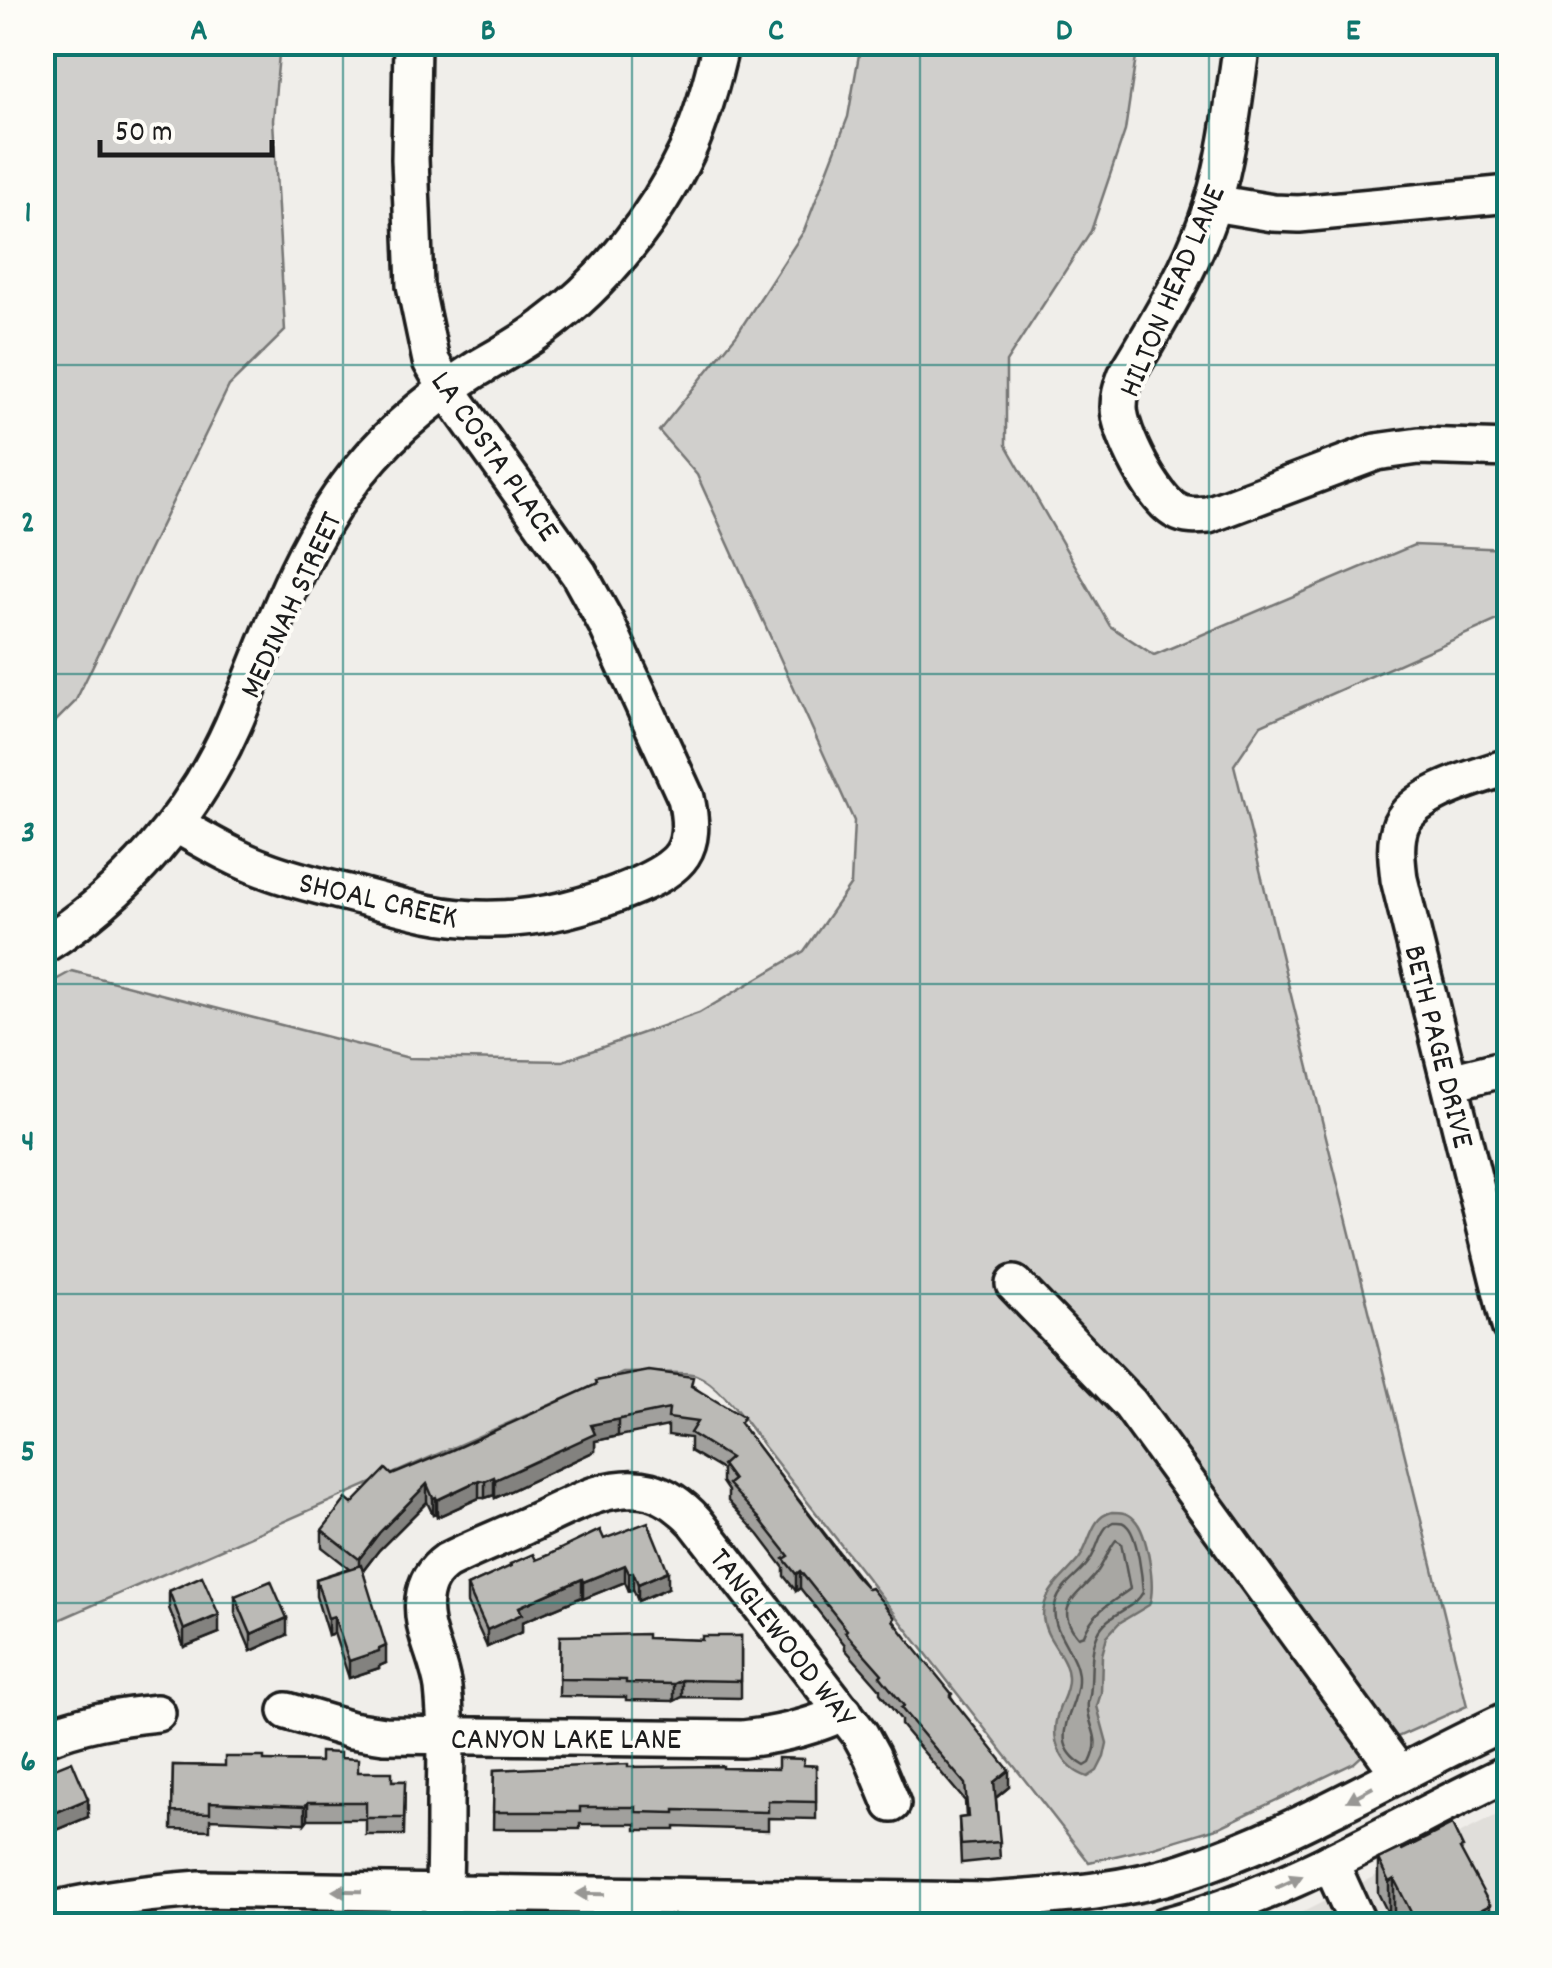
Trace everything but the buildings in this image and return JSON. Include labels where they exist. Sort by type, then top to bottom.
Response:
[{"type":"street","name":"LA COSTA PLACE","points":[[412,42],[410,159],[416,285],[431,361],[594,599],[686,798],[688,839]]},
{"type":"street","name":"MEDINAH STREET","points":[[42,946],[109,896],[175,824],[232,728],[296,574],[347,486],[406,421],[447,389],[549,324],[596,281],[628,243],[686,153],[708,96],[721,42]]},
{"type":"street","name":"HILTON HEAD LANE","points":[[1242,42],[1226,150],[1213,203],[1176,288],[1121,390],[1121,423],[1158,496],[1186,516],[1208,515],[1376,452],[1420,446],[1510,449]]},
{"type":"street","points":[[1213,203],[1299,214],[1510,194]]},
{"type":"street","name":"BETH PAGE DRIVE","points":[[1510,766],[1426,798],[1402,823],[1397,840],[1400,879],[1510,1326]]},
{"type":"street","name":"SHOAL CREEK","points":[[175,824],[239,859],[287,878],[427,913],[477,919],[554,914],[605,900],[665,873],[684,853],[688,839]]},
{"type":"street","points":[[1450,1082],[1510,1067]]},
{"type":"street","points":[[1014,1284],[1130,1404],[1400,1773]]},
{"type":"street","name":"TANGLEWOOD WAY","points":[[446,1737],[439,1665],[423,1611],[427,1583],[434,1570],[446,1561],[596,1496],[630,1489],[649,1490],[666,1497],[696,1521],[844,1712],[872,1756],[892,1804]]},
{"type":"street","name":"CANYON LAKE LANE","points":[[288,1711],[351,1730],[384,1735],[743,1739],[799,1730],[844,1712]]},
{"type":"street","points":[[42,1738],[105,1720],[157,1712]]},
{"type":"street","points":[[42,1913],[135,1894],[200,1889],[443,1909],[989,1901],[1085,1894],[1182,1872],[1263,1842],[1510,1719]]},
{"type":"street","points":[[443,1909],[446,1737]]},
{"type":"street","points":[[1164,1926],[1236,1904],[1510,1772]]},
{"type":"street","points":[[1330,1862],[1359,1926]]},
{"type":"shaded area","points":[[42,43],[280,43],[273,120],[285,331],[229,386],[75,702],[43,734]]},
{"type":"shaded area","points":[[861,43],[1138,43],[1125,131],[1091,231],[1006,362],[1006,445],[1110,626],[1154,655],[1414,545],[1509,549],[1509,615],[1261,725],[1234,765],[1467,1706],[1368,1750],[1354,1763],[1220,1827],[1089,1862],[742,1416],[714,1387],[696,1375],[623,1373],[43,1627],[43,987],[72,971],[409,1058],[563,1061],[699,1013],[804,951],[851,884],[854,821],[697,475],[659,431],[737,334],[804,231],[848,117]]},
{"type":"shaded area","points":[[1509,1809],[1509,1925],[1262,1926],[1305,1911]]},
{"type":"water","points":[[1112,1512],[1129,1515],[1139,1526],[1152,1586],[1149,1605],[1119,1623],[1107,1636],[1097,1706],[1107,1743],[1097,1771],[1088,1777],[1065,1761],[1057,1745],[1055,1726],[1068,1680],[1043,1616],[1050,1592],[1079,1559],[1099,1519]]}]
